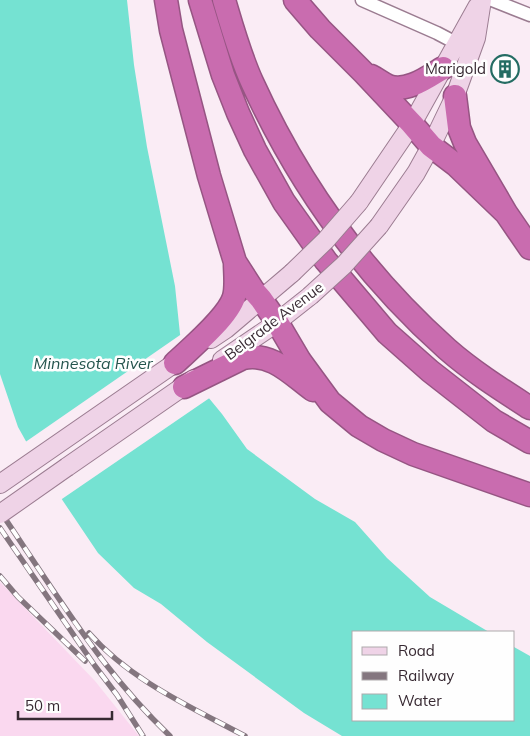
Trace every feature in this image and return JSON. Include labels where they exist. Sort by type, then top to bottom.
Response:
[{"type":"highway","points":[[166,0],[209,176],[235,262],[236,283],[234,297],[223,324],[175,363]]},
{"type":"highway","points":[[200,0],[223,75],[255,150],[284,202],[326,261],[387,333],[430,371],[494,421],[530,442]]},
{"type":"highway","points":[[224,0],[251,80],[303,179],[334,224],[370,270],[408,312],[448,350],[530,408]]},
{"type":"highway","points":[[295,0],[431,146],[456,165],[506,213]]},
{"type":"highway","points":[[364,73],[390,87],[405,87],[420,81],[442,68]]},
{"type":"highway","points":[[455,96],[459,128],[465,143],[506,213],[530,248]]},
{"type":"highway","points":[[235,262],[253,290],[278,322],[300,361],[330,402]]},
{"type":"highway","points":[[184,387],[240,354],[265,358],[277,363],[359,426],[383,440],[414,454],[530,495]]},
{"type":"main road","name":"Belgrade Avenue","points":[[223,324],[261,299],[292,273],[326,240],[358,202],[412,124],[456,43],[482,0]]},
{"type":"main road","name":"Belgrade Avenue","points":[[240,354],[344,265],[379,226],[399,199],[431,146],[455,96],[476,38],[482,0]]},
{"type":"main road","points":[[0,484],[175,363]]},
{"type":"main road","points":[[0,514],[184,387]]},
{"type":"street","points":[[362,0],[456,43]]},
{"type":"street","points":[[492,0],[530,15]]},
{"type":"shaded area","points":[[0,582],[95,681],[139,736],[0,736]]},
{"type":"water","name":"Minnesota River","points":[[0,0],[127,0],[134,65],[147,147],[175,286],[180,334],[194,380],[247,449],[315,499],[355,522],[387,558],[430,597],[487,631],[352,631],[352,721],[515,721],[515,648],[530,656],[530,736],[342,736],[304,713],[207,642],[161,604],[134,588],[98,553],[37,461],[18,427],[0,374]]},
{"type":"pier","points":[[183,333],[197,379],[211,397],[59,501],[24,443]]},
{"type":"railway","points":[[0,511],[90,644],[119,681],[170,736]]},
{"type":"railway","points":[[0,528],[117,695],[143,736]]},
{"type":"railway","points":[[0,576],[18,597],[85,661]]},
{"type":"railway","points":[[89,633],[105,650],[142,679],[245,736]]},
{"type":"place","name":"Marigold","points":[[505,69]]}]
